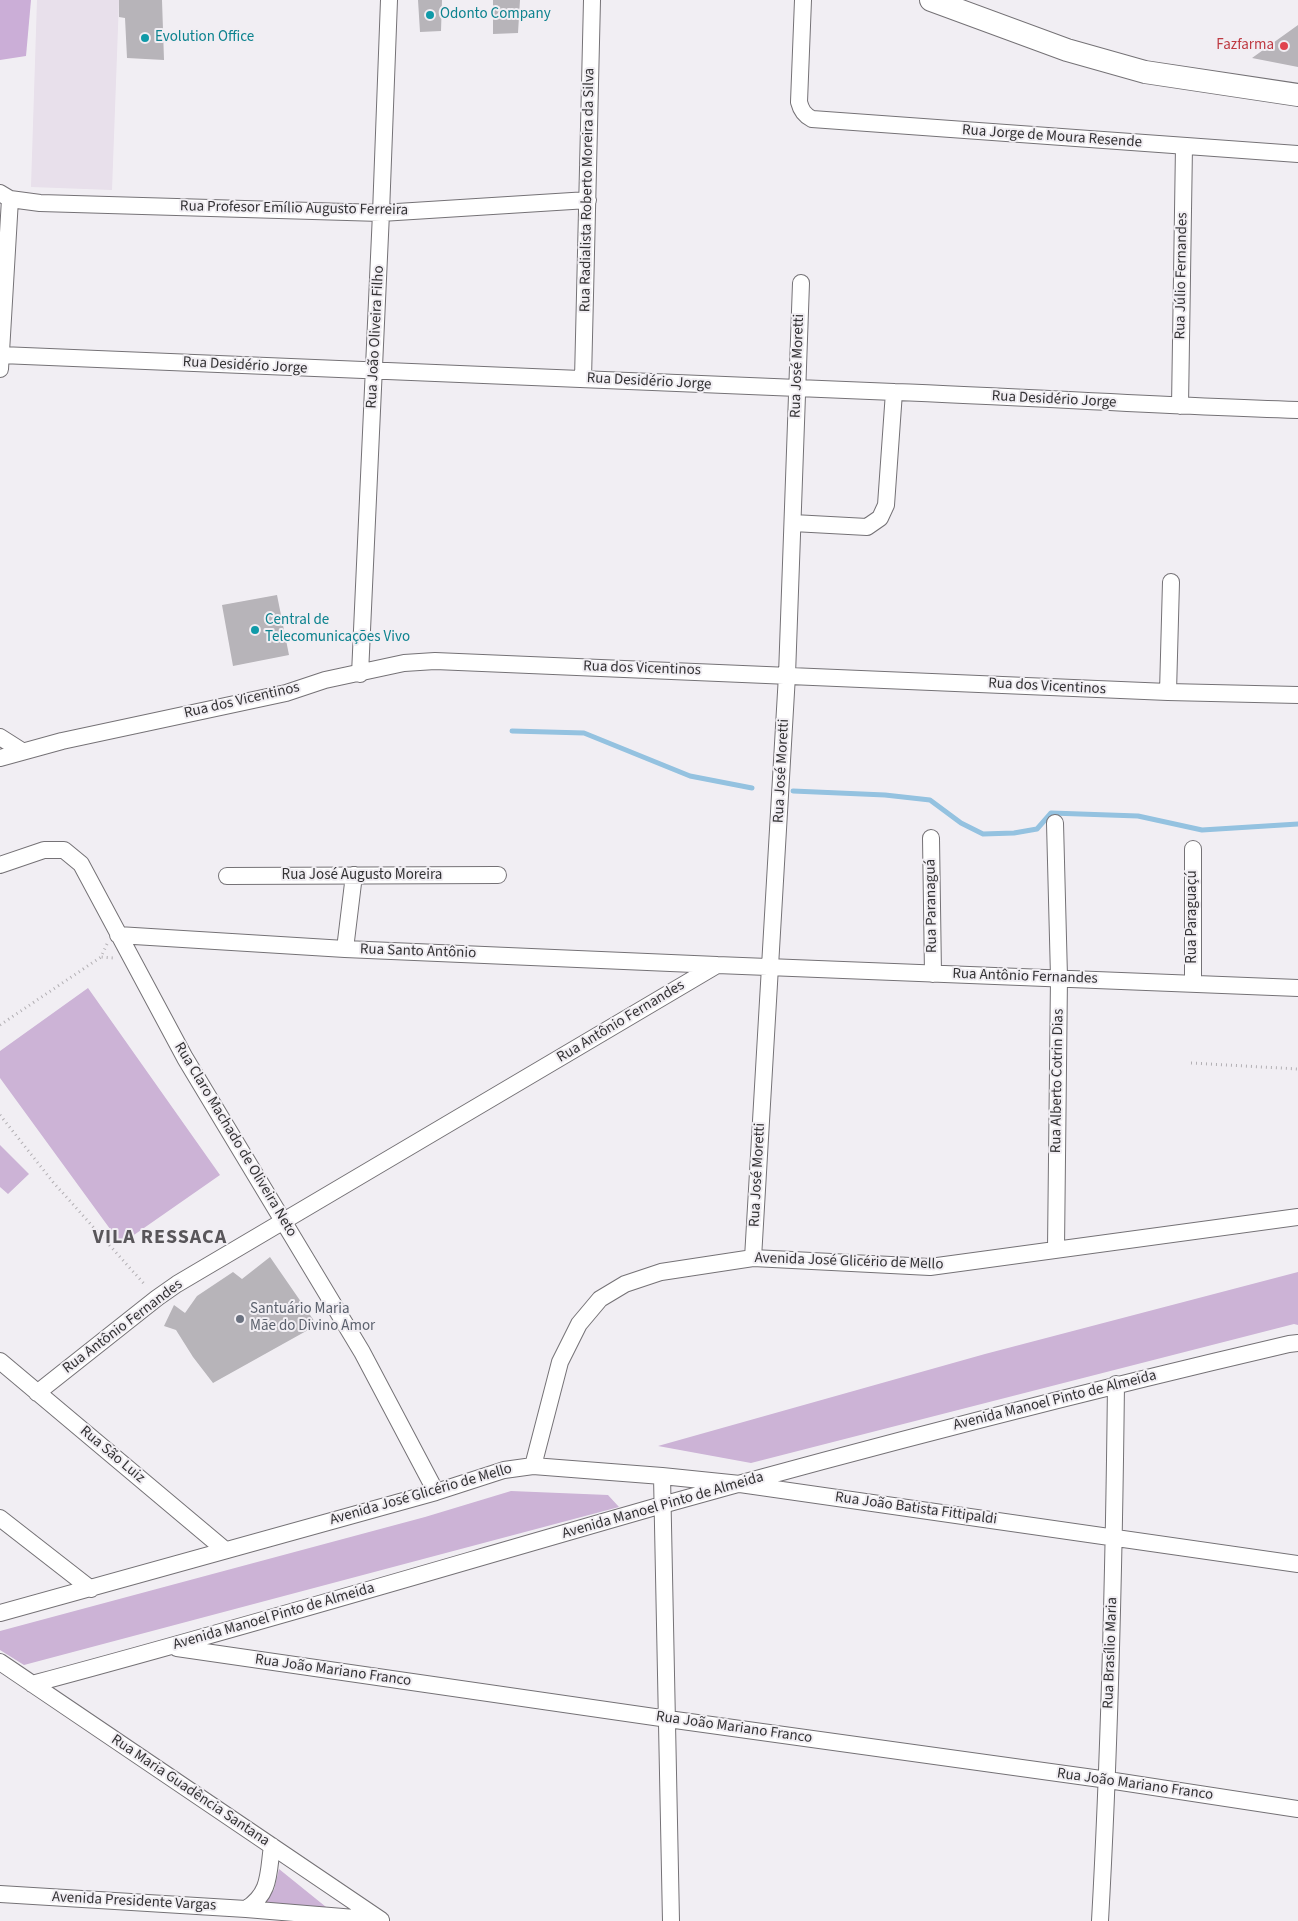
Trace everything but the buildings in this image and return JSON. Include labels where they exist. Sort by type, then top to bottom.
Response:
[{"type":"main road","points":[[931,0],[1066,50],[1145,72],[1298,95]]},
{"type":"street","name":"Rua João Oliveira Filho","points":[[360,674],[382,213],[389,0]]},
{"type":"street","name":"Rua Radialista Roberto Moreira da Silva","points":[[583,379],[592,0]]},
{"type":"street","name":"Rua Jorge de Moura Resende","points":[[803,0],[799,102],[800,108],[806,116],[812,118],[1298,154]]},
{"type":"street","name":"Rua Júlio Fernandes","points":[[1180,406],[1184,146]]},
{"type":"street","name":"Rua Profesor Emílio Augusto Ferreira","points":[[5,196],[40,203],[382,213],[588,200]]},
{"type":"street","points":[[0,362],[5,196]]},
{"type":"street","name":"Rua José Moretti","points":[[753,1258],[787,675],[800,284]]},
{"type":"street","name":"Rua Desidério Jorge","points":[[0,362],[583,379],[1298,410]]},
{"type":"street","points":[[793,523],[867,527],[880,518],[886,505],[894,392]]},
{"type":"street","points":[[1168,692],[1172,582]]},
{"type":"street","name":"Rua dos Vicentinos","points":[[0,758],[62,741],[286,693],[325,680],[404,664],[436,661],[1168,692],[1298,694]]},
{"type":"street","points":[[0,737],[22,751],[0,767]]},
{"type":"street","name":"Rua Alberto Cotrin Dias","points":[[1055,823],[1059,977],[1056,1248]]},
{"type":"street","name":"Rua Paranaguá","points":[[931,838],[933,974]]},
{"type":"street","name":"Rua Paraguaçú","points":[[1193,849],[1193,984]]},
{"type":"street","name":"Rua Claro Machado de Oliveira Neto","points":[[0,865],[44,850],[64,850],[81,864],[185,1058],[362,1352],[436,1492]]},
{"type":"street","points":[[345,949],[354,875]]},
{"type":"street","name":"Rua José Augusto Moreira","points":[[227,876],[498,875]]},
{"type":"street","name":"Rua Santo Antônio","points":[[118,935],[345,949],[717,965]]},
{"type":"street","name":"Rua Antônio Fernandes","points":[[37,1392],[157,1298],[283,1221],[717,965],[1059,977],[1298,988]]},
{"type":"street","name":"Avenida José Glicério de Mello","points":[[0,1614],[436,1492],[504,1470],[533,1466],[560,1362],[579,1324],[600,1299],[625,1284],[661,1272],[753,1258],[930,1267],[1056,1248],[1298,1217]]},
{"type":"street","name":"Avenida Manoel Pinto de Almeida","points":[[32,1684],[170,1647],[662,1505],[1116,1384],[1298,1343]]},
{"type":"street","name":"Rua São Luiz","points":[[0,1361],[225,1550]]},
{"type":"street","name":"Rua Brasílio Maria","points":[[1100,1921],[1108,1780],[1115,1538],[1116,1384]]},
{"type":"street","name":"Rua João Batista Fittipaldi","points":[[533,1466],[740,1484],[1298,1564]]},
{"type":"street","points":[[662,1476],[671,1921]]},
{"type":"street","points":[[0,1518],[91,1589]]},
{"type":"street","name":"Rua João Mariano Franco","points":[[170,1647],[668,1720],[1108,1780],[1298,1809]]},
{"type":"street","name":"Rua Maria Guadência Santana","points":[[0,1662],[384,1921]]},
{"type":"street","points":[[246,1909],[261,1898],[266,1886],[272,1846]]},
{"type":"street","name":"Avenida Presidente Vargas","points":[[0,1894],[176,1913],[246,1909],[384,1921]]},
{"type":"path","points":[[0,1024],[101,957]]},
{"type":"path","points":[[1192,1063],[1298,1069]]},
{"type":"path","points":[[0,1115],[53,1182],[157,1298]]},
{"type":"shaded area","points":[[0,0],[31,0],[26,56],[0,60]]},
{"type":"shaded area","points":[[37,0],[119,0],[112,190],[31,187]]},
{"type":"shaded area","points":[[88,988],[220,1175],[121,1244],[0,1078],[0,1051]]},
{"type":"shaded area","points":[[0,1145],[29,1174],[8,1194],[0,1187]]},
{"type":"shaded area","points":[[1298,1272],[1298,1325],[1294,1324],[751,1463],[658,1446],[985,1354]]},
{"type":"shaded area","points":[[511,1491],[608,1495],[619,1507],[24,1665],[0,1650],[0,1631],[425,1517]]},
{"type":"shaded area","points":[[279,1869],[331,1911],[264,1903],[274,1890]]},
{"type":"waterway","points":[[512,731],[584,733],[690,776],[752,788]]},
{"type":"waterway","points":[[793,791],[885,795],[930,800],[961,823],[983,834],[1014,833],[1037,829],[1051,813],[1138,816],[1202,830],[1298,824]]},
{"type":"place","name":"Odonto Company","points":[[430,15]]},
{"type":"place","name":"Evolution Office","points":[[145,38]]},
{"type":"place","name":"Fazfarma","points":[[1284,46]]},
{"type":"place","name":"Central de Telecomunicações Vivo","points":[[255,630]]},
{"type":"place","name":"Santuário Maria Mãe do Divino Amor","points":[[240,1319]]},
{"type":"district","name":"VILA RESSACA","points":[[160,1239]]}]
